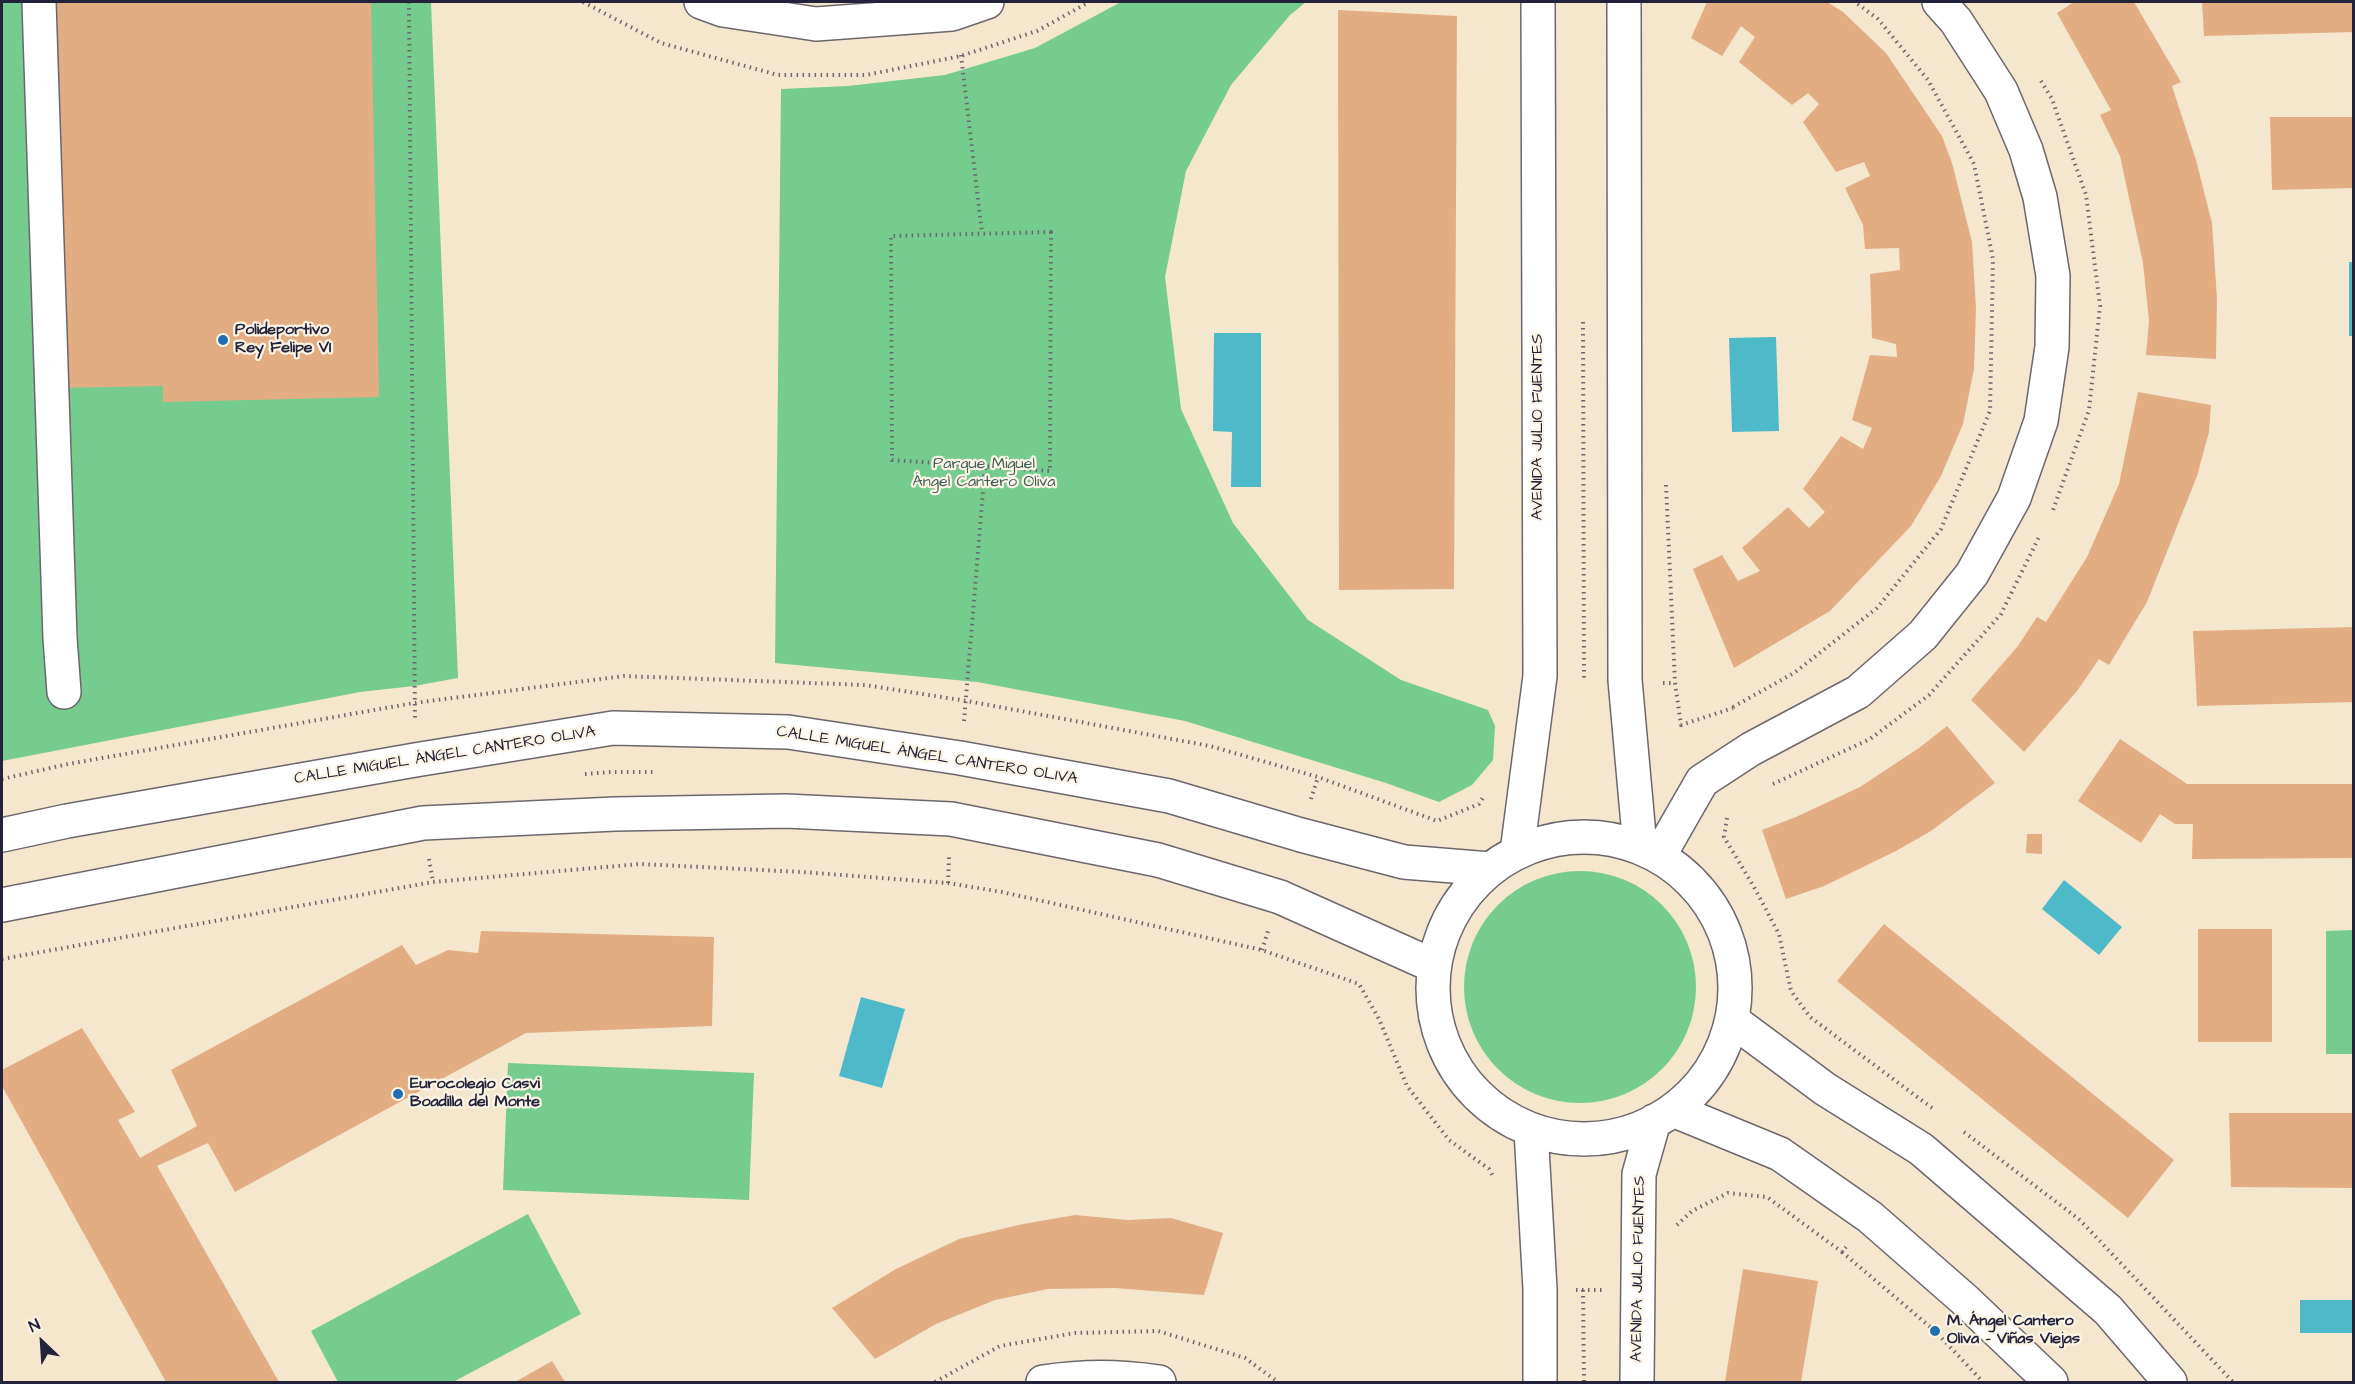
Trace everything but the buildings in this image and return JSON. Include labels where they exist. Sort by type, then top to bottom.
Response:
[{"type":"street","points":[[39,2],[59,614],[64,693]]},
{"type":"street","points":[[701,2],[723,10],[816,24],[952,14],[987,2]]},
{"type":"street","name":"AVENIDA JULIO FUENTES","points":[[1504,860],[1540,676],[1538,2]]},
{"type":"street","points":[[1624,2],[1625,680],[1649,851]]},
{"type":"street","points":[[1649,851],[1702,781],[1751,749],[1858,692],[1923,635],[1972,574],[2009,507],[2041,421],[2052,346],[2053,276],[2040,198],[2026,150],[2001,91],[1956,21],[1939,2]]},
{"type":"street","name":"CALLE MIGUEL ÁNGEL CANTERO OLIVA","points":[[2,835],[67,821],[415,759],[613,728],[788,732],[960,758],[1169,796],[1301,835],[1404,862],[1504,860]]},
{"type":"street","points":[[2,905],[423,823],[615,814],[786,811],[951,819],[1158,860],[1280,897],[1434,966]]},
{"type":"street","points":[[1578,836],[1609,838],[1649,851],[1696,886],[1723,926],[1734,972],[1732,1020],[1714,1062],[1699,1085],[1663,1116],[1615,1136],[1573,1138],[1532,1130],[1495,1111],[1466,1082],[1444,1047],[1433,1008],[1434,966],[1452,912],[1504,860],[1546,841],[1578,836]]},
{"type":"street","points":[[1732,1020],[1825,1089],[1921,1149],[2108,1310],[2170,1383]]},
{"type":"street","points":[[1663,1116],[1780,1155],[1870,1217],[1966,1301],[2051,1383]]},
{"type":"street","name":"AVENIDA JULIO FUENTES","points":[[1637,1383],[1640,1174],[1663,1116]]},
{"type":"street","points":[[1532,1130],[1540,1289],[1540,1383]]},
{"type":"street","points":[[1044,1383],[1081,1377],[1122,1377],[1159,1383]]},
{"type":"path","points":[[409,2],[415,759]]},
{"type":"path","points":[[1540,676],[1675,683],[1681,726],[1733,708],[1794,673],[1877,608],[1941,529],[1990,411],[1993,260],[1974,164],[1928,80],[1878,19],[1855,2]]},
{"type":"path","points":[[952,14],[961,56],[982,232]]},
{"type":"path","points":[[982,232],[1051,232],[1050,471],[891,460],[891,236],[982,232]]},
{"type":"path","points":[[960,758],[967,701],[985,467]]},
{"type":"path","points":[[2,779],[68,764],[414,703],[624,676],[865,685],[967,701],[1210,746],[1318,777],[1437,821],[1479,804],[1485,794]]},
{"type":"path","points":[[1733,708],[1751,749]]},
{"type":"path","points":[[1727,812],[1724,837],[1754,886],[1779,934],[1791,991],[1810,1017],[2080,1220],[2233,1383]]},
{"type":"path","points":[[948,883],[951,819]]},
{"type":"path","points":[[423,823],[433,882]]},
{"type":"path","points":[[2,959],[433,882],[640,864],[802,872],[948,883],[1002,892],[1262,950],[1359,984],[1380,1019],[1407,1086],[1449,1140],[1489,1170],[1499,1188]]},
{"type":"path","points":[[1921,1149],[1946,1118]]},
{"type":"path","points":[[1671,1232],[1692,1210],[1728,1193],[1767,1197],[1842,1252],[1935,1331],[1983,1383]]},
{"type":"path","points":[[1842,1252],[1870,1217]]},
{"type":"path","points":[[1540,1289],[1637,1290]]},
{"type":"path","points":[[1583,1290],[1584,1383]]},
{"type":"green space","name":"Polideportivo Rey Felipe VI","points":[[2,2],[431,2],[458,678],[360,692],[2,761]]},
{"type":"green space","name":"Parque Miguel Ángel Cantero Oliva","points":[[1121,2],[1306,2],[1290,15],[1231,85],[1186,171],[1165,277],[1181,409],[1233,523],[1308,620],[1401,680],[1488,710],[1495,726],[1493,760],[1472,785],[1439,802],[1386,783],[1185,721],[977,682],[775,663],[781,89],[848,86],[945,75],[1035,48]]},
{"type":"green space","points":[[1580,871],[1603,873],[1624,880],[1635,885],[1662,905],[1682,932],[1687,943],[1694,964],[1696,987],[1694,1010],[1687,1031],[1682,1042],[1662,1069],[1635,1089],[1624,1094],[1603,1101],[1580,1103],[1557,1101],[1536,1094],[1525,1089],[1498,1069],[1478,1042],[1473,1031],[1466,1010],[1464,987],[1466,964],[1473,943],[1478,932],[1498,905],[1525,885],[1536,880],[1557,873]]},
{"type":"green space","points":[[2353,930],[2353,1054],[2326,1054],[2326,931]]},
{"type":"green space","points":[[508,1063],[754,1073],[749,1200],[503,1190]]},
{"type":"green space","points":[[528,1214],[581,1314],[453,1382],[338,1382],[311,1331]]},
{"type":"water","points":[[2349,262],[2353,262],[2353,336],[2349,336]]},
{"type":"water","points":[[1214,333],[1261,333],[1261,487],[1231,487],[1232,432],[1213,431]]},
{"type":"water","points":[[1776,337],[1779,431],[1732,432],[1729,338]]},
{"type":"water","points":[[2064,880],[2122,927],[2099,955],[2042,909]]},
{"type":"water","points":[[861,997],[905,1009],[882,1088],[839,1076]]},
{"type":"water","points":[[2300,1300],[2353,1300],[2353,1333],[2300,1333]]},
{"type":"place","name":"Polideportivo Rey Felipe VI","points":[[223,340]]},
{"type":"place","name":"Eurocolegio Casvi Boadilla del Monte","points":[[398,1094]]},
{"type":"place","name":"M. Ángel Cantero Oliva - Viñas Viejas","points":[[1935,1331]]}]
